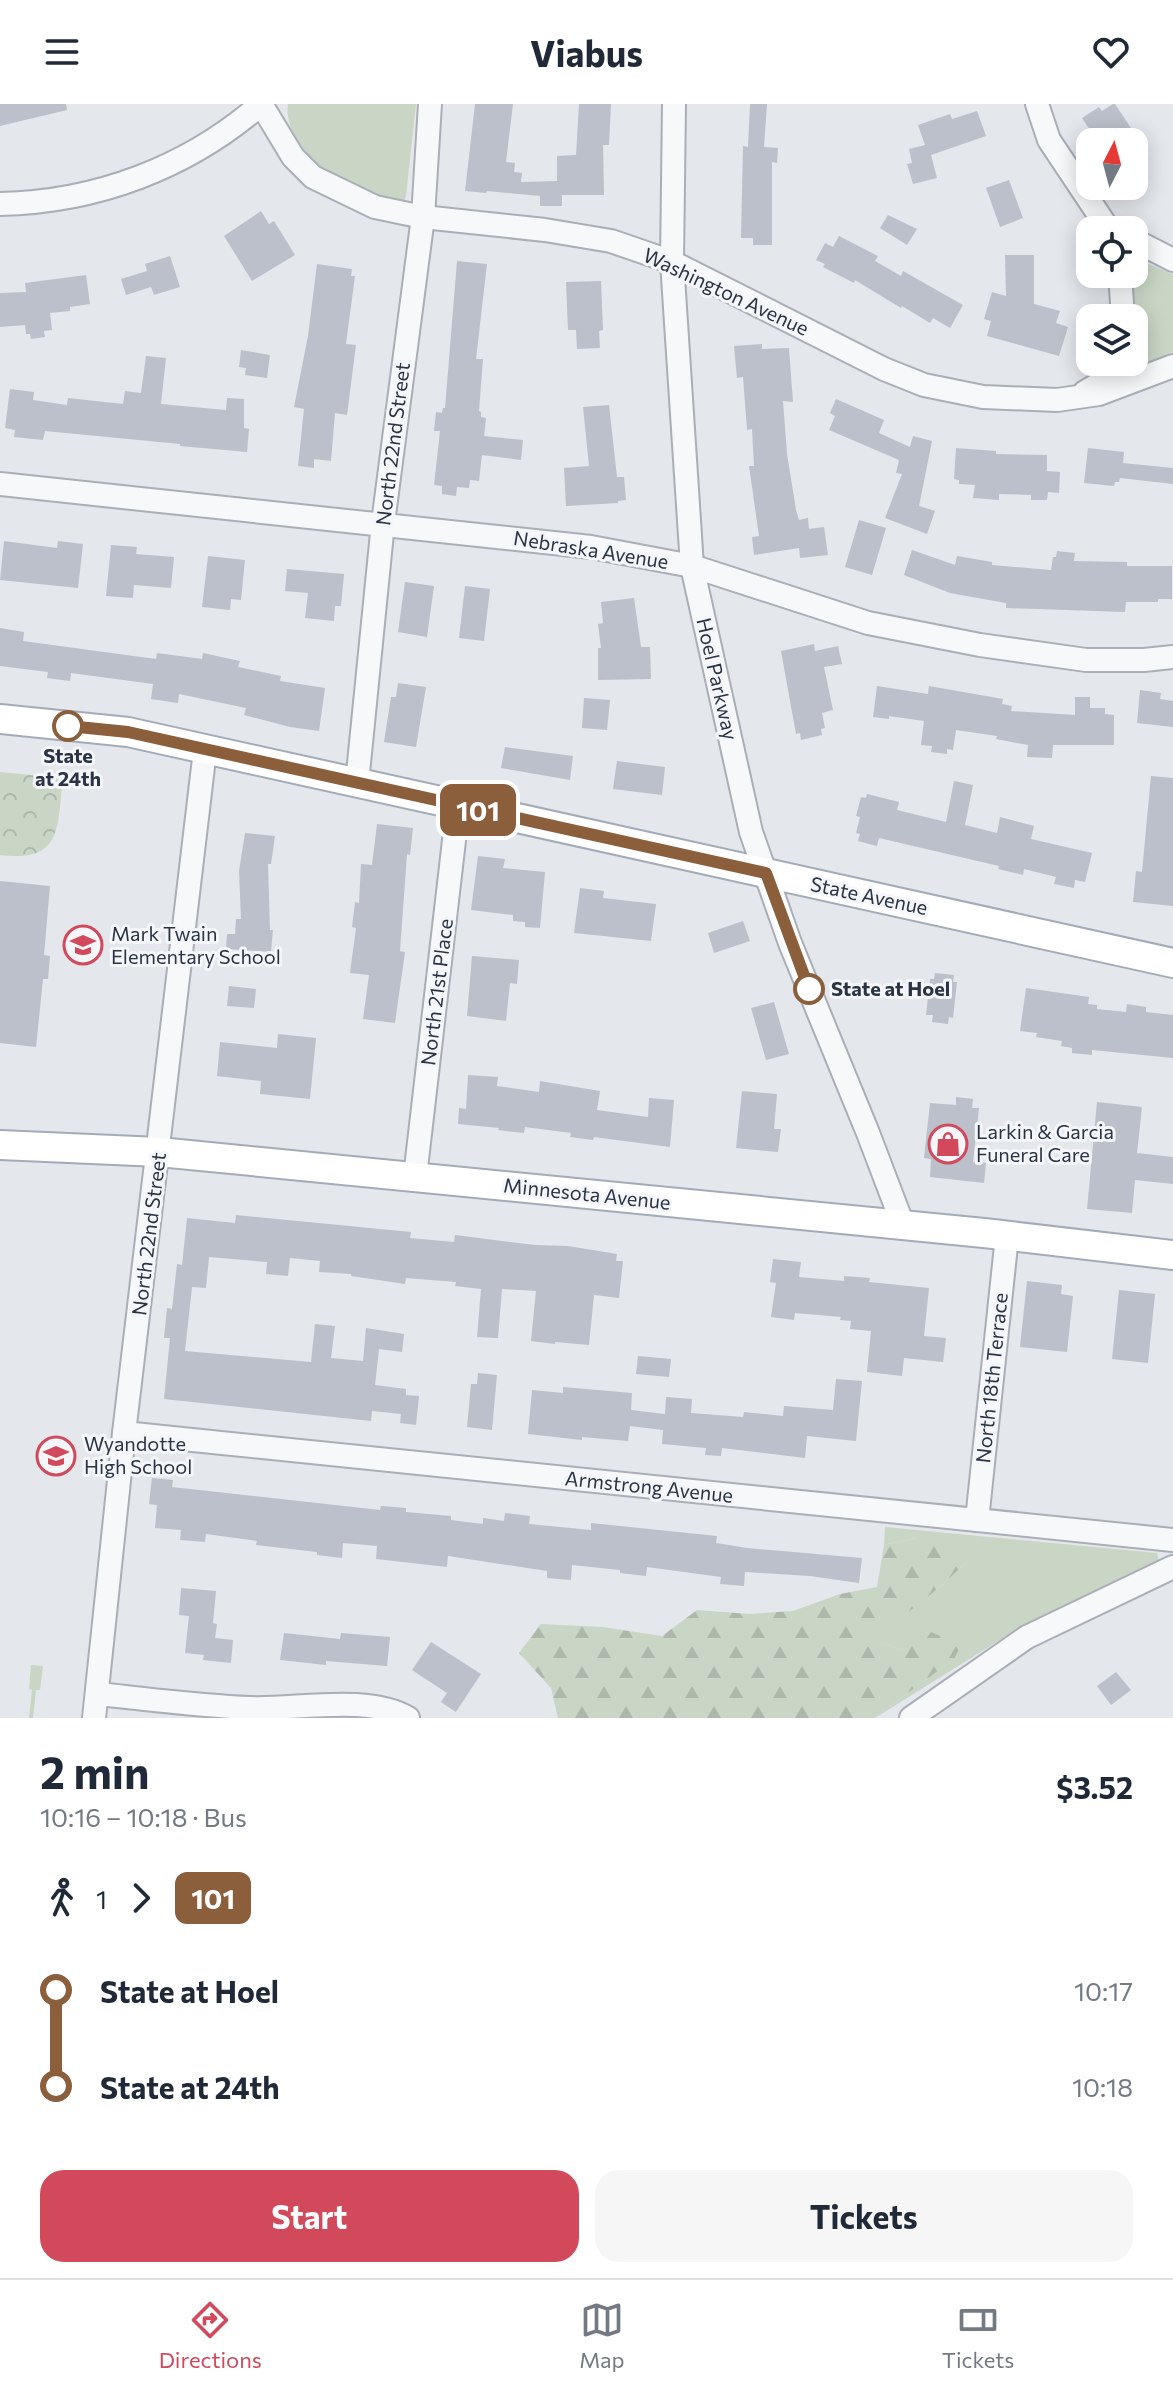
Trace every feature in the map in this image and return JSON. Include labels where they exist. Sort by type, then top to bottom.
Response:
[{"type":"main road","name":"State Avenue","points":[[0,719],[128,732],[1173,963]]},
{"type":"main road","name":"Minnesota Avenue","points":[[0,1145],[159,1152],[903,1225],[1173,1255]]},
{"type":"street","points":[[0,204],[63,200],[127,182],[198,151],[261,104]]},
{"type":"street","name":"Washington Avenue","points":[[261,104],[293,157],[313,177],[375,207],[423,217],[545,230],[611,241],[672,262],[884,369],[924,385],[983,397],[1057,400],[1099,394],[1173,366]]},
{"type":"street","name":"North 22nd Street","points":[[357,783],[383,523],[423,217],[430,104]]},
{"type":"street","name":"Hoel Parkway","points":[[674,104],[672,262],[692,566],[751,832],[790,943],[903,1225]]},
{"type":"street","points":[[1037,104],[1049,140],[1100,216]]},
{"type":"street","points":[[1097,211],[1103,216]]},
{"type":"street","points":[[1148,247],[1173,260]]},
{"type":"street","points":[[1057,400],[1086,391],[1106,376]]},
{"type":"street","name":"Nebraska Avenue","points":[[0,484],[591,547],[692,566],[868,623],[966,642],[1086,660],[1173,657]]},
{"type":"street","name":"North 22nd Street","points":[[94,1718],[124,1433],[205,750]]},
{"type":"street","name":"North 21st Place","points":[[415,1177],[458,806]]},
{"type":"street","name":"North 18th Terrace","points":[[977,1520],[1007,1236]]},
{"type":"street","name":"Armstrong Avenue","points":[[124,1433],[1173,1540]]},
{"type":"street","points":[[911,1718],[1027,1637],[1173,1567]]},
{"type":"street","points":[[97,1694],[251,1708],[368,1706],[408,1718]]},
{"type":"green space","points":[[288,104],[416,104],[403,203],[397,206],[342,183],[318,168],[304,153],[293,133]]},
{"type":"green space","points":[[1148,264],[1173,274],[1173,352],[1148,363],[1148,304],[1134,304],[1132,288],[1148,288]]},
{"type":"green space","points":[[0,772],[63,778],[53,838],[36,853],[0,855]]},
{"type":"green space","points":[[885,1527],[1157,1553],[1159,1561],[1003,1638],[874,1718],[954,1659],[903,1650],[872,1640],[967,1562],[916,1538],[884,1545]]},
{"type":"green space","points":[[916,1538],[964,1540],[967,1562],[873,1640],[903,1650],[931,1632],[961,1645],[954,1659],[874,1718],[558,1718],[551,1688],[519,1653],[541,1624],[602,1627],[662,1636],[697,1610],[749,1614],[793,1611],[840,1594],[877,1587],[884,1545]]},
{"type":"green space","points":[[31,1665],[43,1666],[33,1718],[29,1718],[32,1690],[29,1689]]},
{"type":"building","points":[[0,104],[66,104],[67,110],[0,126]]},
{"type":"building","points":[[475,104],[513,104],[506,162],[515,163],[514,172],[522,173],[521,182],[557,181],[557,156],[576,155],[579,104],[611,104],[609,145],[603,145],[604,195],[562,195],[562,206],[540,206],[540,196],[465,191]]},
{"type":"building","points":[[750,104],[767,104],[764,147],[778,148],[777,163],[772,162],[772,245],[753,245],[753,238],[741,238],[743,146],[748,147]]},
{"type":"building","points":[[1115,104],[1131,128],[1089,128],[1082,118],[1099,107],[1102,111]]},
{"type":"building","points":[[977,111],[986,136],[931,155],[937,178],[913,184],[907,164],[912,163],[909,149],[925,145],[918,125],[950,114],[952,119]]},
{"type":"building","points":[[1009,180],[1023,218],[1000,227],[986,188]]},
{"type":"building","points":[[261,211],[269,224],[274,221],[295,255],[252,281],[224,236]]},
{"type":"building","points":[[888,215],[917,229],[907,245],[880,228]]},
{"type":"building","points":[[839,236],[878,256],[875,261],[901,276],[903,271],[963,305],[950,328],[933,318],[930,323],[855,280],[854,283],[823,267],[825,264],[816,260],[825,243],[833,247]]},
{"type":"building","points":[[1005,255],[1034,255],[1034,304],[1060,311],[1056,323],[1068,327],[1059,356],[987,336],[991,321],[984,319],[992,292],[1006,296]]},
{"type":"building","points":[[170,256],[180,287],[154,295],[151,287],[126,295],[121,279],[147,271],[145,264]]},
{"type":"building","points":[[457,261],[487,264],[476,359],[483,359],[479,411],[481,417],[486,418],[484,436],[523,440],[521,460],[482,455],[479,481],[470,480],[469,488],[457,487],[456,496],[442,494],[442,486],[434,485],[440,431],[434,431],[436,412],[442,413],[445,408]]},
{"type":"building","points":[[317,264],[352,269],[351,276],[355,276],[346,344],[356,345],[347,415],[335,413],[331,461],[314,459],[314,468],[298,466],[304,409],[294,407],[308,336]]},
{"type":"building","points":[[86,275],[90,304],[70,307],[70,311],[50,313],[52,330],[44,331],[45,337],[31,339],[30,334],[26,334],[25,325],[0,327],[0,293],[26,292],[25,283]]},
{"type":"building","points":[[601,281],[603,330],[599,331],[600,348],[577,349],[576,330],[568,330],[566,282]]},
{"type":"building","points":[[762,344],[762,349],[789,348],[793,402],[783,401],[796,510],[799,520],[808,518],[809,529],[824,527],[828,555],[800,558],[799,548],[754,555],[752,537],[759,536],[749,466],[754,466],[752,429],[747,430],[743,377],[737,378],[734,346]]},
{"type":"building","points":[[241,350],[270,355],[267,378],[245,375],[246,368],[239,367]]},
{"type":"building","points":[[146,356],[166,358],[161,404],[226,410],[227,398],[244,399],[244,428],[249,429],[247,452],[45,431],[43,440],[14,437],[15,430],[5,428],[10,389],[34,392],[33,400],[67,405],[68,398],[123,404],[125,391],[141,393]]},
{"type":"building","points":[[836,399],[884,420],[879,433],[910,447],[913,436],[932,441],[919,506],[935,511],[927,534],[885,518],[902,474],[896,473],[899,460],[829,430],[835,416],[830,413]]},
{"type":"building","points":[[609,405],[617,477],[624,477],[626,500],[566,506],[564,468],[589,466],[583,407]]},
{"type":"building","points":[[956,448],[996,451],[996,454],[1047,455],[1047,471],[1060,472],[1059,493],[1048,492],[1047,500],[1031,500],[1031,495],[999,494],[999,500],[973,498],[975,485],[959,484],[959,480],[954,479]]},
{"type":"building","points":[[1088,448],[1124,452],[1123,463],[1173,468],[1173,484],[1120,478],[1114,486],[1084,483]]},
{"type":"building","points":[[859,520],[886,528],[872,575],[845,567]]},
{"type":"building","points":[[4,541],[57,548],[58,541],[83,544],[78,588],[0,580]]},
{"type":"building","points":[[111,545],[137,547],[136,554],[174,557],[171,588],[134,585],[133,598],[106,596]]},
{"type":"building","points":[[912,550],[955,565],[957,556],[992,562],[992,565],[1051,570],[1057,551],[1075,553],[1074,561],[1172,566],[1172,599],[1126,602],[1125,612],[1006,608],[1006,603],[950,593],[904,575]]},
{"type":"building","points":[[208,556],[245,560],[241,600],[231,599],[230,610],[202,607]]},
{"type":"building","points":[[287,569],[344,574],[341,606],[335,606],[334,621],[305,618],[308,593],[285,591]]},
{"type":"building","points":[[405,582],[434,586],[427,637],[398,632]]},
{"type":"building","points":[[465,586],[490,589],[484,641],[459,638]]},
{"type":"building","points":[[634,598],[641,647],[650,647],[651,679],[598,680],[598,648],[601,648],[598,624],[603,623],[601,602]]},
{"type":"building","points":[[0,628],[24,632],[23,641],[156,659],[157,653],[202,659],[203,653],[240,661],[238,667],[281,676],[280,681],[325,688],[319,731],[244,715],[246,708],[179,694],[178,703],[151,699],[153,684],[71,673],[70,681],[47,678],[48,672],[0,666]]},
{"type":"building","points":[[814,644],[815,651],[838,646],[842,664],[824,667],[833,710],[822,713],[825,728],[821,729],[822,735],[801,740],[800,733],[796,734],[781,651]]},
{"type":"building","points":[[398,683],[426,687],[416,747],[384,742],[391,697],[396,697]]},
{"type":"building","points":[[877,686],[928,694],[929,686],[1003,699],[1002,704],[1012,706],[1011,711],[1075,715],[1075,697],[1090,697],[1090,708],[1105,708],[1105,714],[1114,715],[1114,745],[1053,745],[1052,758],[1027,757],[1028,745],[996,739],[997,736],[956,730],[953,750],[947,749],[947,754],[931,752],[932,746],[921,745],[924,721],[873,717]]},
{"type":"building","points":[[1140,690],[1161,693],[1160,699],[1173,701],[1173,727],[1137,723]]},
{"type":"building","points":[[584,698],[610,700],[607,730],[582,728]]},
{"type":"building","points":[[505,747],[573,756],[570,780],[501,768]]},
{"type":"building","points":[[617,761],[665,767],[662,795],[613,789]]},
{"type":"building","points":[[1151,776],[1173,778],[1173,906],[1133,902],[1136,871],[1142,872]]},
{"type":"building","points":[[954,781],[973,785],[965,825],[997,833],[1000,817],[1034,826],[1031,839],[1092,853],[1085,882],[1075,880],[1074,888],[1054,884],[1056,877],[1024,869],[1023,875],[998,869],[999,866],[879,838],[877,846],[858,841],[860,834],[856,833],[860,817],[856,816],[861,797],[866,798],[867,794],[899,802],[897,810],[946,822]]},
{"type":"building","points":[[377,824],[413,828],[410,855],[407,854],[400,951],[405,952],[395,1023],[363,1019],[369,975],[350,973],[356,928],[352,927],[355,902],[359,903],[361,864],[372,865]]},
{"type":"building","points":[[245,833],[275,836],[271,864],[268,864],[270,930],[273,930],[271,952],[226,949],[227,934],[235,934],[236,919],[241,919],[239,871]]},
{"type":"building","points":[[478,856],[505,859],[503,868],[545,872],[540,928],[525,927],[525,922],[513,921],[513,915],[471,910]]},
{"type":"building","name":"Mark Twain Elementary School","points":[[0,881],[50,886],[44,955],[50,956],[48,979],[43,979],[36,1047],[0,1043]]},
{"type":"building","points":[[580,888],[604,891],[603,898],[656,904],[651,941],[574,933]]},
{"type":"building","points":[[743,921],[750,941],[714,953],[708,933]]},
{"type":"building","points":[[472,956],[519,960],[517,984],[510,983],[506,1021],[467,1016]]},
{"type":"building","points":[[935,973],[954,975],[953,982],[957,982],[953,1018],[949,1017],[948,1024],[932,1022],[933,1015],[926,1015],[930,979],[934,979]]},
{"type":"building","points":[[229,986],[256,989],[254,1008],[227,1006]]},
{"type":"building","points":[[1026,988],[1089,997],[1088,1004],[1097,1005],[1097,1009],[1126,1012],[1127,1004],[1146,1007],[1146,1012],[1173,1015],[1173,1058],[1092,1050],[1092,1055],[1072,1053],[1072,1048],[1061,1046],[1062,1041],[1020,1031]]},
{"type":"building","points":[[774,1002],[789,1054],[766,1060],[751,1008]]},
{"type":"building","points":[[278,1034],[316,1038],[310,1099],[260,1094],[261,1081],[217,1076],[220,1042],[277,1048]]},
{"type":"building","points":[[468,1075],[498,1077],[497,1086],[539,1092],[540,1081],[600,1091],[597,1110],[648,1117],[649,1098],[674,1100],[670,1147],[570,1137],[571,1133],[525,1127],[524,1133],[458,1124],[459,1108],[466,1109]]},
{"type":"building","points":[[742,1091],[777,1094],[774,1129],[781,1129],[778,1152],[736,1148]]},
{"type":"building","points":[[956,1097],[973,1099],[972,1108],[979,1108],[973,1162],[986,1163],[984,1183],[930,1177],[931,1159],[924,1158],[930,1103],[956,1105]]},
{"type":"building","points":[[1097,1102],[1142,1107],[1137,1153],[1173,1157],[1173,1184],[1135,1180],[1132,1213],[1087,1209]]},
{"type":"building","points":[[236,1215],[411,1232],[410,1238],[454,1242],[455,1235],[617,1254],[616,1261],[623,1261],[619,1298],[594,1295],[589,1345],[555,1344],[531,1341],[536,1291],[502,1289],[498,1338],[477,1337],[481,1289],[455,1286],[456,1282],[406,1278],[405,1284],[351,1274],[319,1272],[320,1261],[290,1258],[288,1276],[266,1274],[267,1262],[209,1257],[206,1288],[192,1287],[185,1351],[311,1362],[315,1324],[335,1326],[331,1358],[363,1361],[366,1328],[404,1334],[402,1352],[379,1349],[375,1385],[406,1389],[406,1395],[419,1396],[416,1425],[400,1423],[401,1414],[372,1411],[371,1421],[164,1399],[170,1338],[164,1338],[167,1308],[172,1309],[177,1264],[182,1265],[187,1218],[235,1223]]},
{"type":"building","points":[[773,1259],[801,1262],[799,1277],[844,1281],[844,1276],[870,1278],[869,1282],[929,1288],[924,1336],[946,1338],[943,1362],[904,1358],[902,1376],[867,1372],[871,1331],[850,1329],[851,1321],[840,1320],[841,1317],[795,1313],[794,1320],[771,1317],[776,1283],[770,1282]]},
{"type":"building","points":[[1027,1281],[1062,1285],[1061,1294],[1073,1296],[1067,1352],[1020,1347]]},
{"type":"building","points":[[1119,1290],[1155,1294],[1148,1363],[1112,1359]]},
{"type":"building","points":[[638,1356],[671,1359],[669,1377],[636,1374]]},
{"type":"building","points":[[478,1373],[497,1375],[492,1430],[467,1427],[471,1384],[477,1384]]},
{"type":"building","points":[[836,1379],[862,1381],[856,1441],[807,1436],[805,1458],[722,1448],[721,1456],[705,1455],[706,1448],[662,1444],[663,1430],[630,1426],[628,1441],[528,1434],[532,1390],[563,1393],[563,1387],[632,1393],[631,1410],[665,1414],[666,1397],[692,1399],[691,1413],[743,1417],[744,1412],[783,1416],[784,1406],[833,1410]]},
{"type":"building","points":[[152,1478],[173,1480],[172,1487],[380,1510],[381,1506],[406,1508],[406,1512],[451,1516],[451,1520],[483,1524],[483,1518],[504,1521],[505,1513],[530,1516],[529,1524],[591,1530],[591,1523],[717,1536],[716,1543],[747,1548],[862,1558],[859,1583],[745,1572],[744,1586],[720,1584],[721,1577],[647,1567],[646,1576],[572,1565],[571,1580],[547,1578],[547,1571],[448,1556],[447,1567],[376,1559],[377,1546],[343,1543],[342,1558],[206,1534],[205,1542],[180,1540],[181,1530],[155,1528],[157,1505],[149,1504]]},
{"type":"building","points":[[181,1588],[216,1591],[215,1638],[233,1640],[231,1663],[203,1660],[204,1655],[185,1653],[189,1616],[179,1615]]},
{"type":"building","points":[[284,1633],[340,1639],[341,1633],[390,1637],[387,1666],[326,1661],[326,1665],[280,1660]]},
{"type":"building","points":[[431,1642],[481,1674],[456,1712],[441,1702],[447,1693],[412,1670]]},
{"type":"building","points":[[1116,1672],[1131,1690],[1111,1705],[1097,1686]]},
{"type":"bus line","name":"101","points":[[68,726],[128,732],[766,873],[809,989]]},
{"type":"place","name":"State at 24th","points":[[68,726]]},
{"type":"place","name":"Mark Twain Elementary School","points":[[83,945]]},
{"type":"place","name":"State at Hoel","points":[[809,989]]},
{"type":"place","name":"Larkin & Garcia Funeral Care","points":[[948,1144]]},
{"type":"place","name":"Wyandotte High School","points":[[56,1456]]}]
